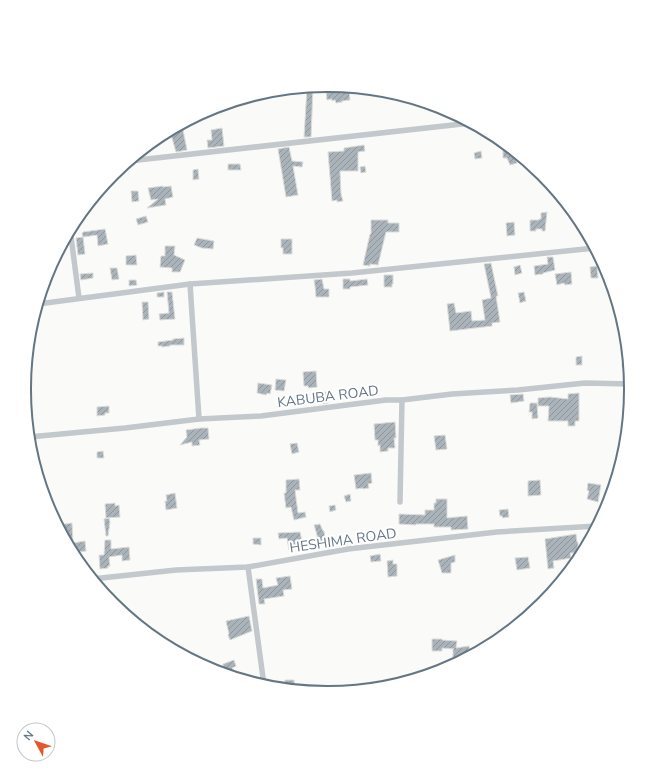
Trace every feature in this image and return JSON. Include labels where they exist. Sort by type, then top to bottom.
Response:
[{"type":"street","points":[[140,160],[461,124]]},
{"type":"street","points":[[71,240],[79,298]]},
{"type":"street","points":[[44,303],[190,284],[352,273],[588,249]]},
{"type":"street","points":[[190,284],[199,420]]},
{"type":"street","name":"KABUBA ROAD","points":[[35,436],[199,420],[261,416],[386,400],[402,400],[452,394],[518,390],[585,383],[624,384]]},
{"type":"street","points":[[400,502],[402,400]]},
{"type":"street","name":"HESHIMA ROAD","points":[[100,578],[176,570],[248,567],[348,549],[496,532],[590,526]]},
{"type":"street","points":[[248,567],[263,678]]},
{"type":"building","points":[[326,92],[349,93],[350,100],[336,103],[335,100],[332,101],[332,99],[327,100]]},
{"type":"building","points":[[307,93],[313,93],[311,137],[304,137]]},
{"type":"building","points":[[222,128],[224,146],[208,148],[207,140],[212,140],[211,130]]},
{"type":"building","points":[[183,130],[187,150],[176,152],[172,137]]},
{"type":"building","points":[[364,145],[365,151],[358,152],[358,171],[340,171],[341,194],[343,201],[332,201],[328,152],[344,151],[344,148]]},
{"type":"building","points":[[289,147],[292,161],[303,162],[302,167],[293,166],[298,195],[286,197],[278,149]]},
{"type":"building","points":[[503,150],[516,160],[517,163],[510,165],[507,158],[503,158]]},
{"type":"building","points":[[481,151],[482,158],[475,159],[474,153]]},
{"type":"building","points":[[228,164],[240,164],[241,170],[228,170]]},
{"type":"building","points":[[365,166],[366,172],[361,173],[360,167]]},
{"type":"building","points":[[198,169],[199,179],[193,180],[193,170]]},
{"type":"building","points":[[171,186],[173,197],[165,199],[166,205],[147,208],[158,199],[151,200],[148,188]]},
{"type":"building","points":[[131,191],[138,191],[139,201],[132,202]]},
{"type":"building","points":[[547,212],[545,231],[542,231],[542,229],[536,229],[536,231],[530,231],[530,220],[539,220],[541,219],[541,213]]},
{"type":"building","points":[[146,216],[148,222],[138,225],[136,219]]},
{"type":"building","points":[[371,220],[388,220],[388,223],[399,223],[399,232],[386,232],[378,265],[370,264],[370,266],[363,265],[371,234]]},
{"type":"building","points":[[514,222],[515,235],[507,236],[506,223]]},
{"type":"building","points":[[105,229],[108,244],[98,246],[97,235],[83,237],[83,232]]},
{"type":"building","points":[[83,237],[85,254],[78,255],[76,238]]},
{"type":"building","points":[[197,238],[214,241],[213,249],[202,248],[194,245]]},
{"type":"building","points":[[281,239],[292,239],[292,254],[283,254]]},
{"type":"building","points":[[165,246],[175,246],[174,255],[185,260],[180,272],[172,272],[172,268],[160,267],[161,256],[165,256]]},
{"type":"building","points":[[136,255],[137,265],[126,265],[126,256]]},
{"type":"building","points":[[547,257],[553,257],[555,270],[535,275],[534,266],[548,264]]},
{"type":"building","points":[[491,263],[498,296],[496,296],[500,322],[492,323],[492,326],[450,331],[447,304],[454,303],[456,313],[471,311],[472,321],[485,320],[482,300],[491,298],[484,264]]},
{"type":"building","points":[[520,265],[522,273],[515,275],[514,267]]},
{"type":"building","points":[[597,266],[598,278],[591,278],[590,267]]},
{"type":"building","points":[[110,268],[117,268],[119,279],[112,280]]},
{"type":"building","points":[[571,272],[572,284],[565,285],[564,283],[557,285],[555,274]]},
{"type":"building","points":[[93,273],[93,278],[81,280],[80,274]]},
{"type":"building","points":[[384,275],[393,275],[392,287],[384,287]]},
{"type":"building","points":[[322,279],[324,289],[329,289],[329,297],[316,297],[314,280]]},
{"type":"building","points":[[343,279],[350,279],[350,281],[367,279],[368,285],[343,289]]},
{"type":"building","points":[[129,280],[136,280],[137,285],[129,286]]},
{"type":"building","points":[[164,292],[164,297],[157,297],[157,293]]},
{"type":"building","points":[[167,292],[172,292],[175,319],[160,320],[159,314],[169,313]]},
{"type":"building","points":[[524,292],[526,301],[520,303],[518,293]]},
{"type":"building","points":[[142,302],[148,302],[149,319],[143,320]]},
{"type":"building","points":[[184,338],[184,345],[158,346],[158,342]]},
{"type":"building","points":[[582,356],[582,365],[576,365],[576,357]]},
{"type":"building","points":[[316,371],[317,387],[309,388],[308,386],[304,386],[303,372]]},
{"type":"building","points":[[276,379],[286,380],[284,391],[275,390]]},
{"type":"building","points":[[258,383],[272,385],[270,394],[267,393],[266,395],[257,393]]},
{"type":"building","points":[[321,392],[326,392],[328,403],[323,404]]},
{"type":"building","points":[[579,393],[579,421],[575,421],[575,426],[568,426],[568,421],[548,421],[549,406],[538,406],[538,398],[550,397],[568,399],[568,394]]},
{"type":"building","points":[[523,394],[524,401],[511,403],[510,395]]},
{"type":"building","points":[[530,403],[537,403],[538,418],[532,419],[532,412],[529,412]]},
{"type":"building","points":[[109,406],[109,413],[97,416],[97,407]]},
{"type":"building","points":[[395,422],[395,448],[388,448],[388,451],[380,452],[378,440],[375,440],[374,424]]},
{"type":"building","points":[[208,428],[209,439],[199,440],[200,445],[192,446],[192,442],[180,445],[187,437],[186,430]]},
{"type":"building","points":[[445,435],[447,449],[436,450],[434,436]]},
{"type":"building","points":[[297,443],[299,452],[292,454],[290,444]]},
{"type":"building","points":[[103,451],[104,458],[97,458],[97,452]]},
{"type":"building","points":[[371,473],[372,483],[368,484],[369,488],[356,489],[354,475]]},
{"type":"building","points":[[299,479],[300,490],[295,490],[298,513],[305,512],[306,517],[294,520],[291,507],[286,508],[284,493],[286,493],[286,480]]},
{"type":"building","points":[[540,480],[541,495],[528,496],[528,481]]},
{"type":"building","points":[[588,483],[601,485],[598,502],[587,499],[589,491],[587,490]]},
{"type":"building","points":[[175,493],[177,508],[166,510],[166,495]]},
{"type":"building","points":[[350,494],[351,501],[346,502],[344,496]]},
{"type":"building","points":[[436,499],[447,499],[447,518],[467,516],[468,529],[451,530],[451,527],[434,527],[434,524],[399,524],[399,514],[425,515],[425,510],[434,510],[434,503],[436,503]]},
{"type":"building","points":[[115,503],[115,506],[119,505],[120,517],[106,518],[105,504]]},
{"type":"building","points":[[335,505],[336,510],[330,512],[329,506]]},
{"type":"building","points":[[508,509],[509,517],[503,518],[500,516],[499,510]]},
{"type":"building","points":[[109,518],[110,522],[108,536],[106,536],[104,519]]},
{"type":"building","points":[[72,523],[73,540],[71,537],[64,524]]},
{"type":"building","points":[[320,524],[324,531],[326,544],[318,545],[314,525]]},
{"type":"building","points":[[300,532],[305,546],[289,550],[287,538],[279,539],[278,533]]},
{"type":"building","points":[[576,534],[578,547],[575,553],[570,553],[571,558],[553,561],[554,568],[548,569],[545,539]]},
{"type":"building","points":[[253,538],[261,538],[261,545],[253,544]]},
{"type":"building","points":[[105,540],[111,540],[111,549],[129,547],[130,560],[122,561],[122,555],[109,557],[110,566],[108,566],[108,568],[100,569],[99,555],[104,555]]},
{"type":"building","points":[[85,541],[86,551],[80,552],[74,543]]},
{"type":"building","points":[[380,554],[381,561],[371,562],[370,556]]},
{"type":"building","points":[[455,555],[455,562],[451,563],[451,573],[442,573],[438,560]]},
{"type":"building","points":[[528,557],[530,568],[517,570],[515,558]]},
{"type":"building","points":[[393,560],[393,564],[397,564],[397,576],[388,577],[387,561]]},
{"type":"building","points":[[290,576],[292,589],[283,590],[284,596],[264,599],[265,604],[259,604],[256,579],[262,579],[263,588],[278,585],[276,578]]},
{"type":"building","points":[[249,616],[252,631],[230,640],[226,621]]},
{"type":"building","points":[[432,639],[457,641],[456,648],[469,646],[469,650],[453,658],[454,649],[442,648],[442,651],[432,651]]},
{"type":"building","points":[[234,660],[236,666],[232,668],[233,670],[223,667],[223,664]]},
{"type":"building","points":[[285,680],[294,680],[295,684],[283,682],[285,682]]}]
